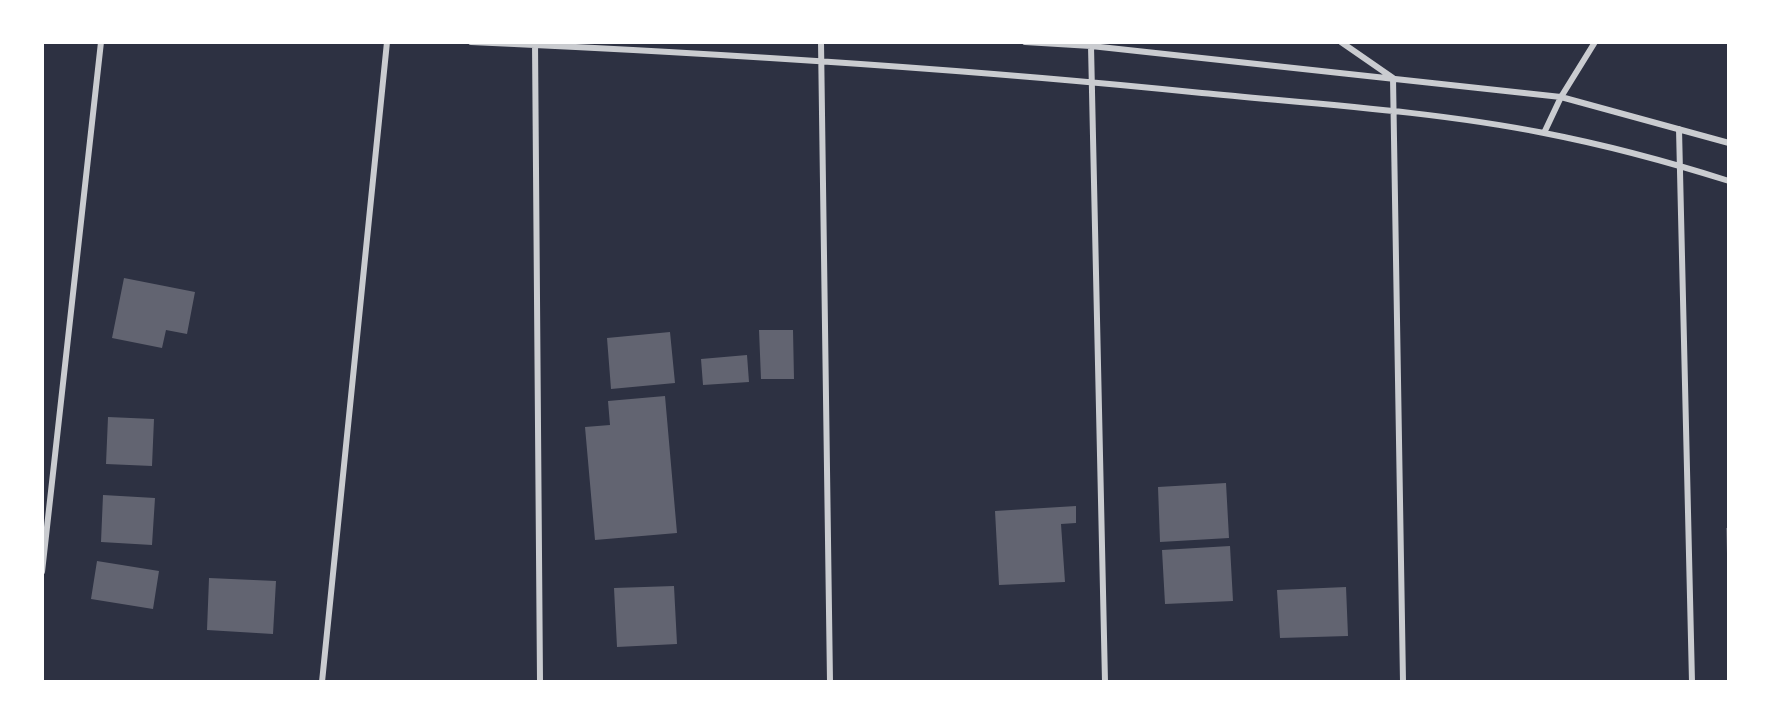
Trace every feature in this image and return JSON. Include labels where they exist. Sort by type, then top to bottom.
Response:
[{"type":"street","points":[[42,572],[101,42]]},
{"type":"street","points":[[322,682],[387,42]]},
{"type":"street","points":[[471,42],[536,43],[1091,82],[1394,112],[1544,133],[1680,166],[1729,181]]},
{"type":"street","points":[[821,42],[830,682]]},
{"type":"street","points":[[1025,42],[1091,46],[1561,97],[1729,143]]},
{"type":"street","points":[[1341,42],[1393,78]]},
{"type":"street","points":[[1544,133],[1561,97],[1595,42]]},
{"type":"street","points":[[536,43],[540,682]]},
{"type":"street","points":[[1091,46],[1105,682]]},
{"type":"street","points":[[1393,78],[1403,682]]},
{"type":"street","points":[[1679,129],[1692,682]]},
{"type":"building","points":[[124,278],[195,292],[187,334],[166,330],[162,348],[112,338]]},
{"type":"building","points":[[759,330],[793,330],[794,379],[761,379]]},
{"type":"building","points":[[670,332],[675,383],[611,389],[607,338]]},
{"type":"building","points":[[747,355],[749,382],[703,385],[701,359]]},
{"type":"building","points":[[665,396],[677,533],[595,540],[585,427],[610,425],[608,401]]},
{"type":"building","points":[[108,417],[154,419],[152,466],[106,464]]},
{"type":"building","points":[[1226,483],[1229,538],[1160,542],[1158,487]]},
{"type":"building","points":[[103,495],[155,498],[152,545],[101,542]]},
{"type":"building","points":[[1076,506],[1076,523],[1061,524],[1065,582],[999,585],[995,511]]},
{"type":"building","points":[[1726,528],[1729,528],[1729,554],[1727,554]]},
{"type":"building","points":[[1230,546],[1233,601],[1165,604],[1162,550]]},
{"type":"building","points":[[97,561],[159,571],[153,609],[91,599]]},
{"type":"building","points":[[209,578],[276,581],[273,634],[207,630]]},
{"type":"building","points":[[674,586],[677,644],[617,647],[614,588]]},
{"type":"building","points":[[1346,587],[1348,636],[1280,638],[1277,590]]}]
